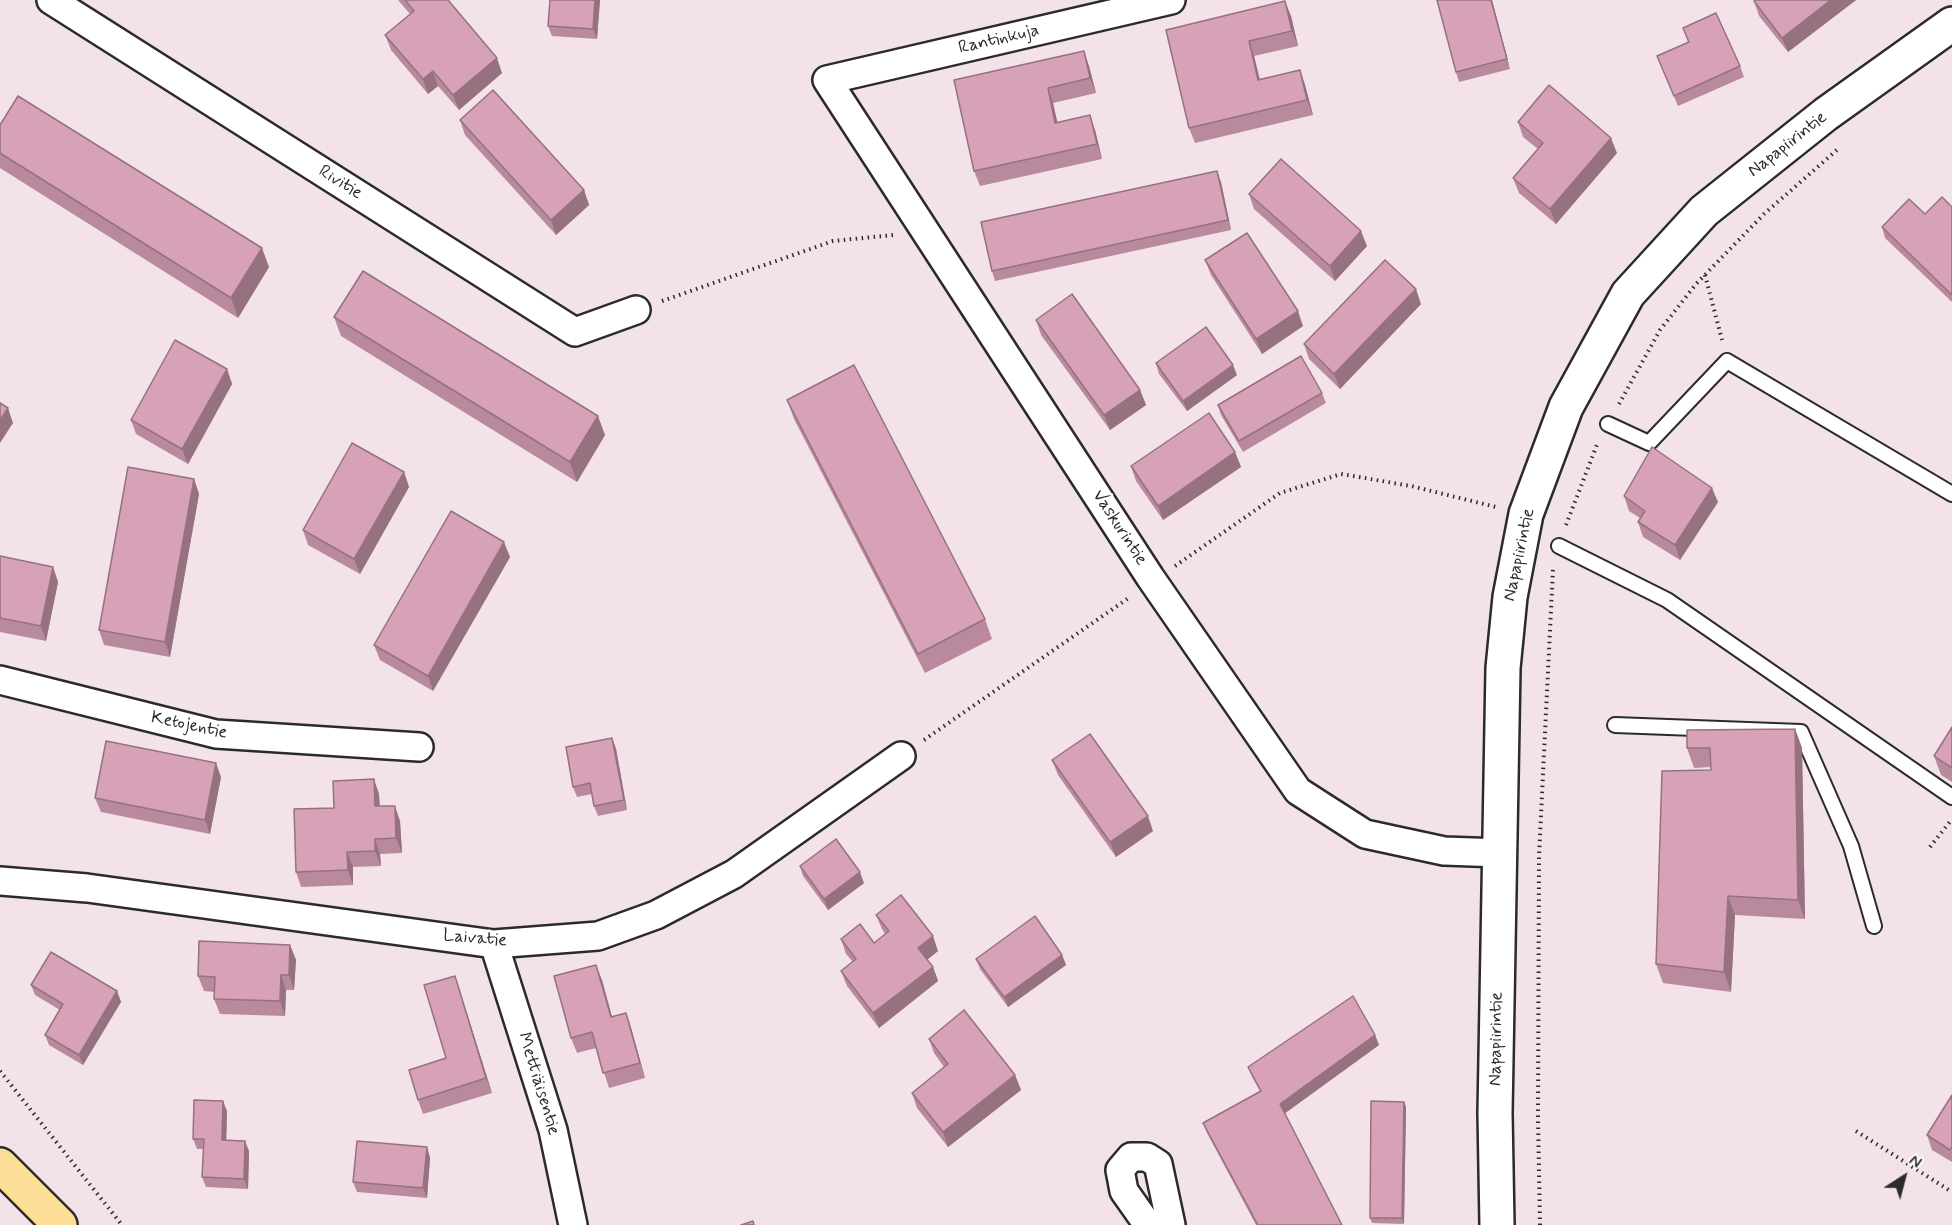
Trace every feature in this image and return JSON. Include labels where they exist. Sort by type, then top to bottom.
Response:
[{"type":"main road","name":"Napapiirintie","points":[[1497,1225],[1495,1113],[1503,668],[1510,597],[1526,514],[1566,407],[1628,294],[1704,211],[1826,114],[1952,24]]},
{"type":"main road","points":[[0,1165],[60,1225]]},
{"type":"street","name":"Rivitie","points":[[51,0],[575,332],[636,310]]},
{"type":"street","name":"Rantinkuja","points":[[827,80],[1171,0]]},
{"type":"street","name":"Vaskurintie","points":[[827,80],[1153,581],[1298,791],[1365,834],[1444,851],[1501,853]]},
{"type":"street","name":"Ketojentie","points":[[0,680],[216,734],[419,747]]},
{"type":"street","name":"Laivatie","points":[[0,881],[87,888],[494,944],[598,936],[656,915],[734,874],[901,756]]},
{"type":"street","name":"Mettiäisentie","points":[[494,944],[553,1130],[573,1225]]},
{"type":"street","points":[[1148,1225],[1124,1191],[1120,1170],[1131,1157],[1147,1157],[1158,1164],[1171,1225]]},
{"type":"lane","points":[[1608,424],[1649,443],[1727,361],[1952,494]]},
{"type":"lane","points":[[1559,546],[1667,600],[1952,797]]},
{"type":"lane","points":[[1616,725],[1801,732],[1851,846],[1874,926]]},
{"type":"path","points":[[636,310],[833,241],[926,232]]},
{"type":"path","points":[[1705,275],[1727,361]]},
{"type":"path","points":[[901,756],[1280,493],[1341,474],[1410,486],[1566,525]]},
{"type":"path","points":[[1930,847],[1952,819]]},
{"type":"path","points":[[0,1071],[122,1225]]},
{"type":"path","points":[[1856,1131],[1952,1192]]},
{"type":"building","points":[[405,0],[448,0],[497,58],[453,95],[433,71],[423,79],[385,35],[414,11]]},
{"type":"building","points":[[550,0],[595,0],[593,29],[548,26]]},
{"type":"building","points":[[1437,0],[1491,0],[1507,59],[1456,72]]},
{"type":"building","points":[[1755,0],[1831,0],[1782,38]]},
{"type":"building","points":[[1285,1],[1292,31],[1249,41],[1258,80],[1300,70],[1307,100],[1189,128],[1166,30]]},
{"type":"building","points":[[1716,13],[1740,66],[1674,96],[1657,56],[1689,42],[1683,28]]},
{"type":"building","points":[[1084,51],[1090,78],[1048,88],[1055,123],[1090,115],[1097,144],[974,171],[954,80]]},
{"type":"building","points":[[1549,85],[1611,138],[1550,209],[1513,178],[1543,143],[1518,122]]},
{"type":"building","points":[[493,90],[584,190],[551,220],[460,120]]},
{"type":"building","points":[[18,96],[262,248],[231,298],[0,153],[0,125]]},
{"type":"building","points":[[1281,159],[1361,231],[1330,266],[1249,194]]},
{"type":"building","points":[[1217,171],[1228,220],[992,271],[981,222]]},
{"type":"building","points":[[1942,197],[1952,207],[1952,295],[1882,227],[1909,199],[1925,214]]},
{"type":"building","points":[[1247,233],[1298,311],[1256,339],[1205,260]]},
{"type":"building","points":[[1385,260],[1416,289],[1334,374],[1304,344]]},
{"type":"building","points":[[363,271],[598,416],[570,462],[334,317]]},
{"type":"building","points":[[1072,294],[1140,390],[1104,415],[1036,320]]},
{"type":"building","points":[[1206,327],[1233,365],[1183,401],[1156,363]]},
{"type":"building","points":[[175,340],[227,369],[182,449],[131,420]]},
{"type":"building","points":[[1301,356],[1322,393],[1239,441],[1218,405]]},
{"type":"building","points":[[854,365],[985,619],[918,654],[787,400]]},
{"type":"building","points":[[0,403],[8,408],[0,420]]},
{"type":"building","points":[[1209,413],[1235,452],[1158,506],[1131,466]]},
{"type":"building","points":[[352,443],[404,472],[354,559],[303,530]]},
{"type":"building","points":[[1652,447],[1712,488],[1675,545],[1638,522],[1645,511],[1624,496]]},
{"type":"building","points":[[128,467],[194,479],[165,642],[99,630]]},
{"type":"building","points":[[451,511],[504,542],[428,676],[374,645]]},
{"type":"building","points":[[0,556],[53,567],[41,626],[0,618]]},
{"type":"building","points":[[1952,727],[1952,768],[1934,756]]},
{"type":"building","points":[[1795,729],[1798,900],[1728,896],[1724,972],[1656,964],[1662,771],[1711,770],[1710,748],[1687,748],[1687,730]]},
{"type":"building","points":[[1090,734],[1148,816],[1110,842],[1052,760]]},
{"type":"building","points":[[612,738],[624,800],[594,806],[590,783],[573,787],[566,747]]},
{"type":"building","points":[[106,741],[216,763],[205,820],[95,798]]},
{"type":"building","points":[[374,779],[375,806],[395,806],[396,838],[375,839],[375,851],[347,852],[348,870],[296,872],[294,809],[334,808],[333,781]]},
{"type":"building","points":[[836,839],[860,872],[824,899],[800,866]]},
{"type":"building","points":[[901,895],[933,936],[918,948],[933,967],[873,1013],[841,971],[856,959],[841,939],[860,924],[874,943],[889,931],[876,915]]},
{"type":"building","points":[[1035,916],[1062,955],[1004,997],[976,959]]},
{"type":"building","points":[[199,941],[290,945],[289,975],[281,975],[280,1001],[214,999],[215,977],[198,976]]},
{"type":"building","points":[[51,952],[117,991],[79,1055],[45,1035],[63,1004],[31,985]]},
{"type":"building","points":[[596,965],[611,1017],[626,1013],[640,1063],[603,1073],[592,1032],[571,1038],[554,976]]},
{"type":"building","points":[[455,976],[486,1078],[418,1100],[409,1070],[446,1058],[424,985]]},
{"type":"building","points":[[1353,996],[1375,1035],[1280,1104],[1342,1225],[1258,1225],[1203,1123],[1261,1091],[1248,1067]]},
{"type":"building","points":[[964,1010],[1015,1075],[943,1132],[912,1093],[948,1064],[929,1039]]},
{"type":"building","points":[[1952,1095],[1952,1147],[1950,1150],[1927,1135]]},
{"type":"building","points":[[194,1100],[223,1101],[222,1140],[245,1141],[244,1179],[202,1177],[204,1139],[193,1139]]},
{"type":"building","points":[[1371,1101],[1404,1102],[1402,1218],[1370,1218]]},
{"type":"building","points":[[357,1141],[427,1147],[423,1188],[353,1182]]},
{"type":"building","points":[[753,1221],[754,1225],[741,1225]]}]
